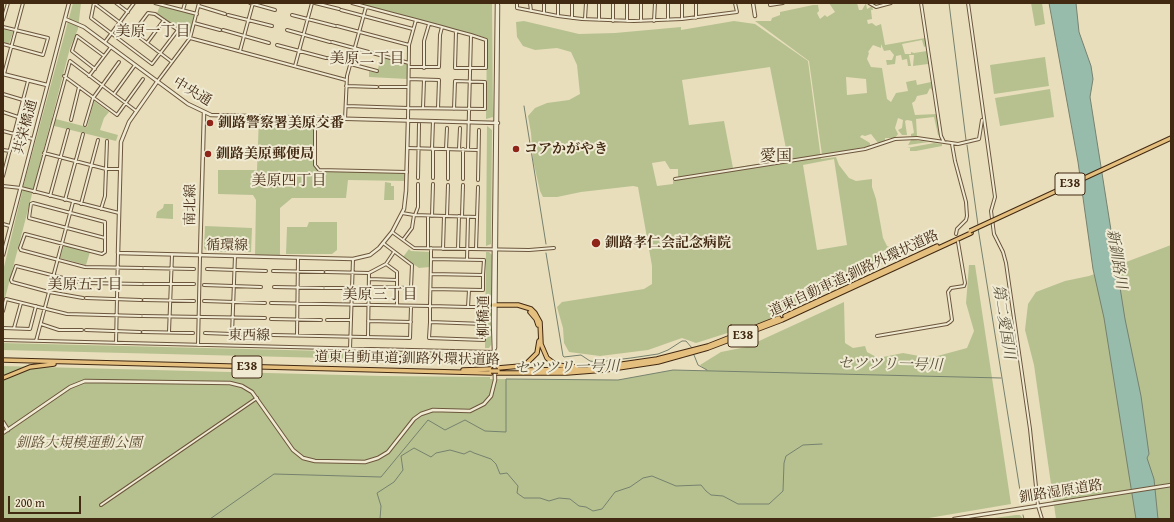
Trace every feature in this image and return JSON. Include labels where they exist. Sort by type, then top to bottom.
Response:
[{"type":"highway","name":"道東自動車道;釧路外環状道路","points":[[498,371],[567,373],[605,370],[658,362],[708,348],[764,328],[1171,139]]},
{"type":"highway","name":"道東自動車道;釧路外環状道路","points":[[3,359],[75,363],[491,371],[566,370],[605,367],[657,359],[733,337],[782,317],[970,232]]},
{"type":"highway","points":[[495,306],[523,306],[535,313],[540,322],[544,354],[556,365],[605,367]]},
{"type":"highway","points":[[495,306],[526,310],[533,314],[539,327],[538,348],[531,361],[521,366],[498,371]]},
{"type":"highway","name":"道東自動車道;釧路外環状道路","points":[[3,359],[491,371]]},
{"type":"highway","points":[[3,378],[30,367],[75,363]]},
{"type":"street","points":[[3,20],[8,3]]},
{"type":"street","points":[[23,3],[3,74],[47,85]]},
{"type":"street","name":"共栄橋通","points":[[3,255],[69,3]]},
{"type":"street","points":[[133,33],[148,13],[155,14],[178,30],[161,53],[152,64],[91,18],[94,3],[133,33],[161,53],[172,62]]},
{"type":"street","points":[[116,3],[128,12]]},
{"type":"street","points":[[105,42],[134,3]]},
{"type":"street","points":[[155,3],[196,14]]},
{"type":"street","points":[[183,10],[185,3]]},
{"type":"street","points":[[116,343],[120,149],[123,134],[136,111],[190,38],[199,3]]},
{"type":"street","points":[[240,51],[249,20],[252,3],[275,10]]},
{"type":"street","points":[[296,66],[308,19],[314,3],[414,30]]},
{"type":"street","points":[[352,3],[442,27],[456,31],[471,36],[486,40],[486,68],[455,68],[456,31]]},
{"type":"street","name":"柳橋通","points":[[3,432],[70,387],[85,381],[230,383],[248,388],[299,456],[314,461],[365,462],[388,452],[414,419],[421,414],[433,410],[470,411],[484,404],[491,396],[494,386],[497,3]]},
{"type":"street","points":[[517,3],[517,8],[530,11],[572,18],[613,21],[654,21],[696,18],[737,12],[735,3]]},
{"type":"street","points":[[530,3],[530,11]]},
{"type":"street","points":[[544,3],[544,13]]},
{"type":"street","points":[[558,3],[558,16]]},
{"type":"street","points":[[572,3],[572,18]]},
{"type":"street","points":[[586,3],[586,19]]},
{"type":"street","points":[[599,3],[599,20]]},
{"type":"street","points":[[613,3],[613,21]]},
{"type":"street","points":[[627,3],[627,21]]},
{"type":"street","points":[[641,3],[641,21]]},
{"type":"street","points":[[654,3],[654,21]]},
{"type":"street","points":[[668,3],[668,20]]},
{"type":"street","points":[[682,3],[682,19]]},
{"type":"street","points":[[696,3],[696,18]]},
{"type":"street","points":[[753,3],[755,16]]},
{"type":"street","points":[[770,3],[770,5],[783,3]]},
{"type":"street","points":[[869,3],[876,7],[891,3]]},
{"type":"street","points":[[921,3],[941,136],[945,142]]},
{"type":"street","points":[[968,3],[995,197],[991,211],[993,226],[996,242],[1003,252],[1006,262],[1042,519]]},
{"type":"street","points":[[199,6],[225,14]]},
{"type":"street","points":[[346,119],[346,80],[366,7]]},
{"type":"street","points":[[228,15],[272,26]]},
{"type":"street","points":[[292,15],[409,46]]},
{"type":"street","name":"中央通","points":[[65,19],[78,23],[188,104],[204,113],[230,117],[496,123]]},
{"type":"street","points":[[147,43],[164,20]]},
{"type":"street","points":[[408,120],[409,46],[416,20]]},
{"type":"street","points":[[194,23],[269,43]]},
{"type":"street","points":[[424,68],[424,41],[429,24]]},
{"type":"street","points":[[3,27],[48,38],[43,55],[3,44]]},
{"type":"street","points":[[409,67],[439,68],[440,35],[442,27]]},
{"type":"street","points":[[287,30],[409,63]]},
{"type":"street","points":[[95,69],[72,51],[77,36],[104,56]]},
{"type":"street","points":[[468,149],[471,36]]},
{"type":"street","points":[[190,38],[346,80]]},
{"type":"street","points":[[277,45],[377,71]]},
{"type":"street","points":[[89,76],[111,47]]},
{"type":"street","points":[[34,192],[64,76],[70,61],[136,111]]},
{"type":"street","points":[[85,125],[93,98],[119,62]]},
{"type":"street","points":[[114,94],[135,65]]},
{"type":"street","points":[[64,76],[117,115],[143,80]]},
{"type":"street","points":[[409,79],[439,80],[438,108]]},
{"type":"street","points":[[423,108],[424,80]]},
{"type":"street","points":[[3,176],[28,81]]},
{"type":"street","points":[[346,106],[485,109],[485,82],[455,81],[454,108]]},
{"type":"street","points":[[346,86],[408,88]]},
{"type":"street","points":[[71,120],[79,87]]},
{"type":"street","points":[[3,94],[23,100]]},
{"type":"street","points":[[3,112],[18,117]]},
{"type":"street","name":"南北線","points":[[198,345],[204,113]]},
{"type":"street","points":[[675,179],[865,149],[895,139],[917,138],[952,144],[979,139],[983,118]]},
{"type":"street","points":[[315,119],[315,165],[319,170],[407,172]]},
{"type":"street","name":"循環線","points":[[118,253],[353,259],[370,254],[383,243],[392,232],[402,213],[405,203],[408,120]]},
{"type":"street","points":[[433,121],[433,178]]},
{"type":"street","points":[[418,178],[419,124]]},
{"type":"street","points":[[447,128],[448,179]]},
{"type":"street","points":[[459,149],[460,128]]},
{"type":"street","points":[[50,196],[68,130]]},
{"type":"street","points":[[478,130],[478,180]]},
{"type":"street","points":[[3,131],[33,139]]},
{"type":"street","points":[[65,200],[83,134]]},
{"type":"street","points":[[81,204],[98,140]]},
{"type":"street","points":[[101,209],[105,196],[107,141]]},
{"type":"street","points":[[952,144],[966,202],[967,216],[966,220],[956,228],[956,234]]},
{"type":"street","points":[[407,148],[478,150]]},
{"type":"street","points":[[463,149],[463,179]]},
{"type":"street","points":[[3,150],[10,151]]},
{"type":"street","points":[[44,153],[91,166],[106,169],[120,169]]},
{"type":"street","points":[[403,240],[412,228],[418,207],[418,184]]},
{"type":"street","points":[[432,216],[433,184]]},
{"type":"street","points":[[447,216],[448,185]]},
{"type":"street","points":[[458,249],[463,185]]},
{"type":"street","points":[[3,186],[21,188],[118,214]]},
{"type":"street","points":[[476,249],[478,187]]},
{"type":"street","points":[[36,341],[73,202]]},
{"type":"street","points":[[105,238],[29,218],[31,204],[105,222],[105,238],[105,252],[102,254],[25,234],[20,248],[21,250],[85,267],[194,269]]},
{"type":"street","points":[[402,213],[428,216],[477,217]]},
{"type":"street","points":[[428,216],[428,248]]},
{"type":"street","points":[[443,248],[444,216]]},
{"type":"street","points":[[467,259],[468,216]]},
{"type":"street","points":[[3,224],[10,226]]},
{"type":"street","points":[[392,232],[414,248],[529,250],[554,248]]},
{"type":"street","points":[[876,336],[950,322],[952,320],[948,292],[951,288],[964,286],[965,283],[958,242]]},
{"type":"street","points":[[369,288],[411,288],[412,265],[383,243]]},
{"type":"street","points":[[271,303],[352,304],[411,306],[430,306],[483,307],[484,340],[429,338],[430,322],[430,306],[430,289],[431,248]]},
{"type":"street","points":[[273,271],[369,273],[386,264],[394,252]]},
{"type":"street","points":[[169,332],[172,255]]},
{"type":"street","points":[[232,334],[234,256]]},
{"type":"street","points":[[296,335],[298,258]]},
{"type":"street","points":[[350,349],[353,259]]},
{"type":"street","points":[[430,289],[483,290],[484,260],[431,259]]},
{"type":"street","points":[[386,264],[397,272],[397,305]]},
{"type":"street","points":[[82,298],[72,298],[12,282],[11,280],[16,266],[84,283],[194,284]]},
{"type":"street","points":[[207,269],[266,271]]},
{"type":"street","points":[[368,337],[369,273]]},
{"type":"street","points":[[431,274],[483,275]]},
{"type":"street","points":[[369,279],[397,280]]},
{"type":"street","points":[[204,285],[261,287]]},
{"type":"street","points":[[274,287],[352,288]]},
{"type":"street","points":[[468,307],[469,290]]},
{"type":"street","points":[[86,298],[194,301]]},
{"type":"street","points":[[3,311],[6,299],[67,314],[265,318]]},
{"type":"street","points":[[204,301],[265,303]]},
{"type":"street","points":[[14,328],[21,302]]},
{"type":"street","points":[[3,328],[30,329],[36,306]]},
{"type":"street","points":[[273,335],[410,338],[411,306]]},
{"type":"street","points":[[270,318],[321,320]]},
{"type":"street","points":[[327,320],[351,320]]},
{"type":"street","points":[[368,321],[411,322]]},
{"type":"street","points":[[430,322],[484,324]]},
{"type":"street","points":[[41,324],[59,330],[82,330]]},
{"type":"street","points":[[86,330],[194,333]]},
{"type":"street","points":[[204,333],[259,335]]},
{"type":"street","name":"東西線","points":[[3,340],[494,352]]},
{"type":"street","points":[[101,505],[257,398]]},
{"type":"street","points":[[3,422],[8,430]]},
{"type":"street","name":"釧路湿原道路","points":[[954,519],[1171,485]]},
{"type":"green space","points":[[73,3],[81,3],[78,29],[70,48],[52,118],[87,127],[94,101],[109,112],[104,118],[100,130],[118,135],[116,141],[50,125],[3,306],[3,271],[25,180]]},
{"type":"green space","points":[[356,3],[492,3],[493,117],[486,119],[487,38]]},
{"type":"green space","points":[[829,3],[857,3],[859,10],[862,10],[866,3],[867,9],[872,6],[872,19],[867,20],[868,24],[872,23],[876,26],[881,24],[885,45],[925,38],[926,46],[924,47],[922,40],[902,44],[905,54],[927,51],[928,64],[913,66],[914,55],[909,55],[911,66],[908,66],[907,59],[902,60],[901,55],[896,56],[895,64],[887,65],[886,60],[892,60],[894,55],[890,50],[884,51],[881,44],[881,48],[873,45],[868,52],[867,59],[871,67],[882,68],[887,99],[891,102],[896,93],[908,91],[906,82],[916,80],[917,85],[931,82],[933,91],[930,88],[927,94],[917,96],[915,101],[912,103],[915,115],[937,114],[940,136],[938,135],[934,117],[916,119],[917,136],[911,136],[911,134],[914,133],[912,121],[907,120],[905,121],[907,135],[902,135],[898,130],[902,128],[903,120],[898,118],[895,128],[898,134],[895,138],[885,138],[885,141],[878,143],[871,134],[865,136],[862,135],[860,137],[870,143],[870,146],[822,155],[809,61],[755,21],[771,21],[772,18],[780,15],[780,12],[813,5],[818,5],[819,11],[817,13],[820,19],[825,15],[827,17],[835,12]],"holes":[[[846,77],[866,79],[867,93],[847,95]]]},
{"type":"green space","points":[[1031,3],[1042,3],[1045,24],[1035,26]]},
{"type":"green space","points":[[160,6],[195,15],[190,33],[187,35],[157,13]]},
{"type":"green space","points":[[524,21],[579,34],[615,33],[681,27],[681,30],[734,21],[755,24],[808,61],[821,159],[836,157],[839,165],[849,178],[856,181],[872,179],[872,187],[876,199],[883,238],[887,246],[896,250],[897,255],[891,260],[843,281],[765,321],[696,343],[682,338],[648,350],[600,356],[569,352],[564,343],[563,328],[557,307],[562,302],[644,289],[652,284],[652,266],[638,187],[633,186],[581,192],[557,197],[543,197],[540,191],[533,160],[528,116],[535,108],[547,103],[569,100],[580,94],[577,65],[571,52],[557,48],[535,50],[523,46],[517,37],[516,22]],"holes":[[[770,67],[788,159],[733,168],[724,121],[689,125],[682,80]],[[834,159],[847,245],[817,250],[803,165]],[[665,161],[670,169],[678,169],[678,179],[673,181],[673,184],[657,186],[652,163]]]},
{"type":"green space","points":[[3,29],[13,32],[9,44],[3,42]]},
{"type":"green space","points":[[381,57],[407,64],[407,79],[369,77],[369,71],[377,73]]},
{"type":"green space","points":[[1045,57],[1049,86],[994,94],[990,65]]},
{"type":"green space","points":[[1050,89],[1054,117],[1000,126],[995,98]]},
{"type":"green space","points":[[259,117],[315,119],[315,165],[319,170],[407,172],[406,181],[348,180],[346,198],[292,198],[280,208],[280,258],[255,257],[256,200],[253,195],[218,194],[218,170],[257,170]]},
{"type":"green space","points":[[487,126],[492,130],[491,244],[486,246]]},
{"type":"green space","points":[[911,140],[914,140],[929,142],[908,145]]},
{"type":"green space","points":[[934,143],[942,144],[942,146],[916,151],[910,151],[910,148],[907,148]]},
{"type":"green space","points":[[385,182],[391,183],[391,186],[394,186],[394,200],[384,200]]},
{"type":"green space","points":[[164,204],[173,204],[173,219],[156,218],[157,212],[163,208]]},
{"type":"green space","points":[[309,222],[337,222],[337,250],[332,254],[286,254],[287,227],[307,227]]},
{"type":"green space","points":[[205,226],[252,228],[251,252],[208,252],[204,248]]},
{"type":"green space","points":[[64,245],[90,252],[86,265],[60,258]]},
{"type":"green space","points":[[1171,245],[1171,519],[1056,519],[1034,365],[1025,330],[1028,304],[1036,292],[1065,281],[1089,276]]},
{"type":"green space","points":[[409,249],[411,251],[429,252],[430,267],[419,268],[403,257]]},
{"type":"green space","points":[[486,252],[489,252],[492,255],[491,345],[489,348],[485,348]]},
{"type":"green space","name":"釧路大規模運動公園","points":[[969,265],[975,265],[1011,504],[923,519],[3,519],[3,366],[381,376],[490,377],[490,379],[618,380],[673,370],[707,371],[700,365],[721,352],[746,347],[844,302],[845,343],[853,348],[865,346],[867,352],[878,358],[903,353],[930,358],[967,348],[974,331],[966,303]]},
{"type":"green space","points":[[3,343],[489,355],[489,362],[3,350]]},
{"type":"green space","points":[[1020,515],[1023,519],[987,519]]},
{"type":"shaded area","points":[[1049,3],[1076,3],[1079,32],[1091,66],[1093,79],[1090,97],[1125,319],[1141,396],[1149,454],[1147,458],[1154,479],[1158,519],[1136,519],[1104,318],[1093,269],[1078,162]]},
{"type":"waterway","name":"第二愛国川","points":[[949,3],[966,140]]},
{"type":"waterway","points":[[524,106],[546,244]]},
{"type":"waterway","name":"第二愛国川","points":[[967,145],[978,225]]},
{"type":"waterway","name":"第二愛国川","points":[[978,228],[1022,503]]},
{"type":"waterway","points":[[546,253],[564,357],[581,355],[590,361],[597,362],[631,358],[658,354],[668,350],[682,341],[686,341],[692,348]]},
{"type":"waterway","points":[[694,355],[698,365],[707,370]]},
{"type":"waterway","name":"セツツリ一号川","points":[[210,519],[274,474],[381,477],[428,420],[445,430],[465,420],[485,431],[506,432],[506,379],[618,380],[673,370],[1001,378]]},
{"type":"waterway","points":[[380,519],[381,506],[377,493],[394,482],[403,470],[401,456],[414,448],[431,457],[436,453],[450,450],[464,454],[470,451],[491,459],[496,464],[500,474],[507,473],[518,486],[517,493],[524,498],[540,498],[549,501],[559,498],[570,499],[579,506],[586,507],[593,511],[602,509],[615,492],[630,487],[643,478],[652,476],[676,486],[701,485],[711,495],[723,496],[738,504],[769,504],[783,491],[784,463],[786,456],[803,445],[822,444]]},
{"type":"waterway","name":"第二愛国川","points":[[1023,515],[1024,519]]},
{"type":"place","name":"釧路警察署美原交番","points":[[210,123]]},
{"type":"place","name":"コアかがやき","points":[[516,149]]},
{"type":"place","name":"釧路美原郵便局","points":[[208,154]]},
{"type":"place","name":"釧路孝仁会記念病院","points":[[596,243]]},
{"type":"district","name":"美原一丁目","points":[[153,32]]},
{"type":"district","name":"美原二丁目","points":[[367,59]]},
{"type":"district","name":"愛国","points":[[776,157]]},
{"type":"district","name":"美原四丁目","points":[[289,181]]},
{"type":"district","name":"美原五丁目","points":[[85,285]]},
{"type":"district","name":"美原三丁目","points":[[380,295]]},
{"type":"water label","name":"新釧路川","points":[[1116,259]]}]
